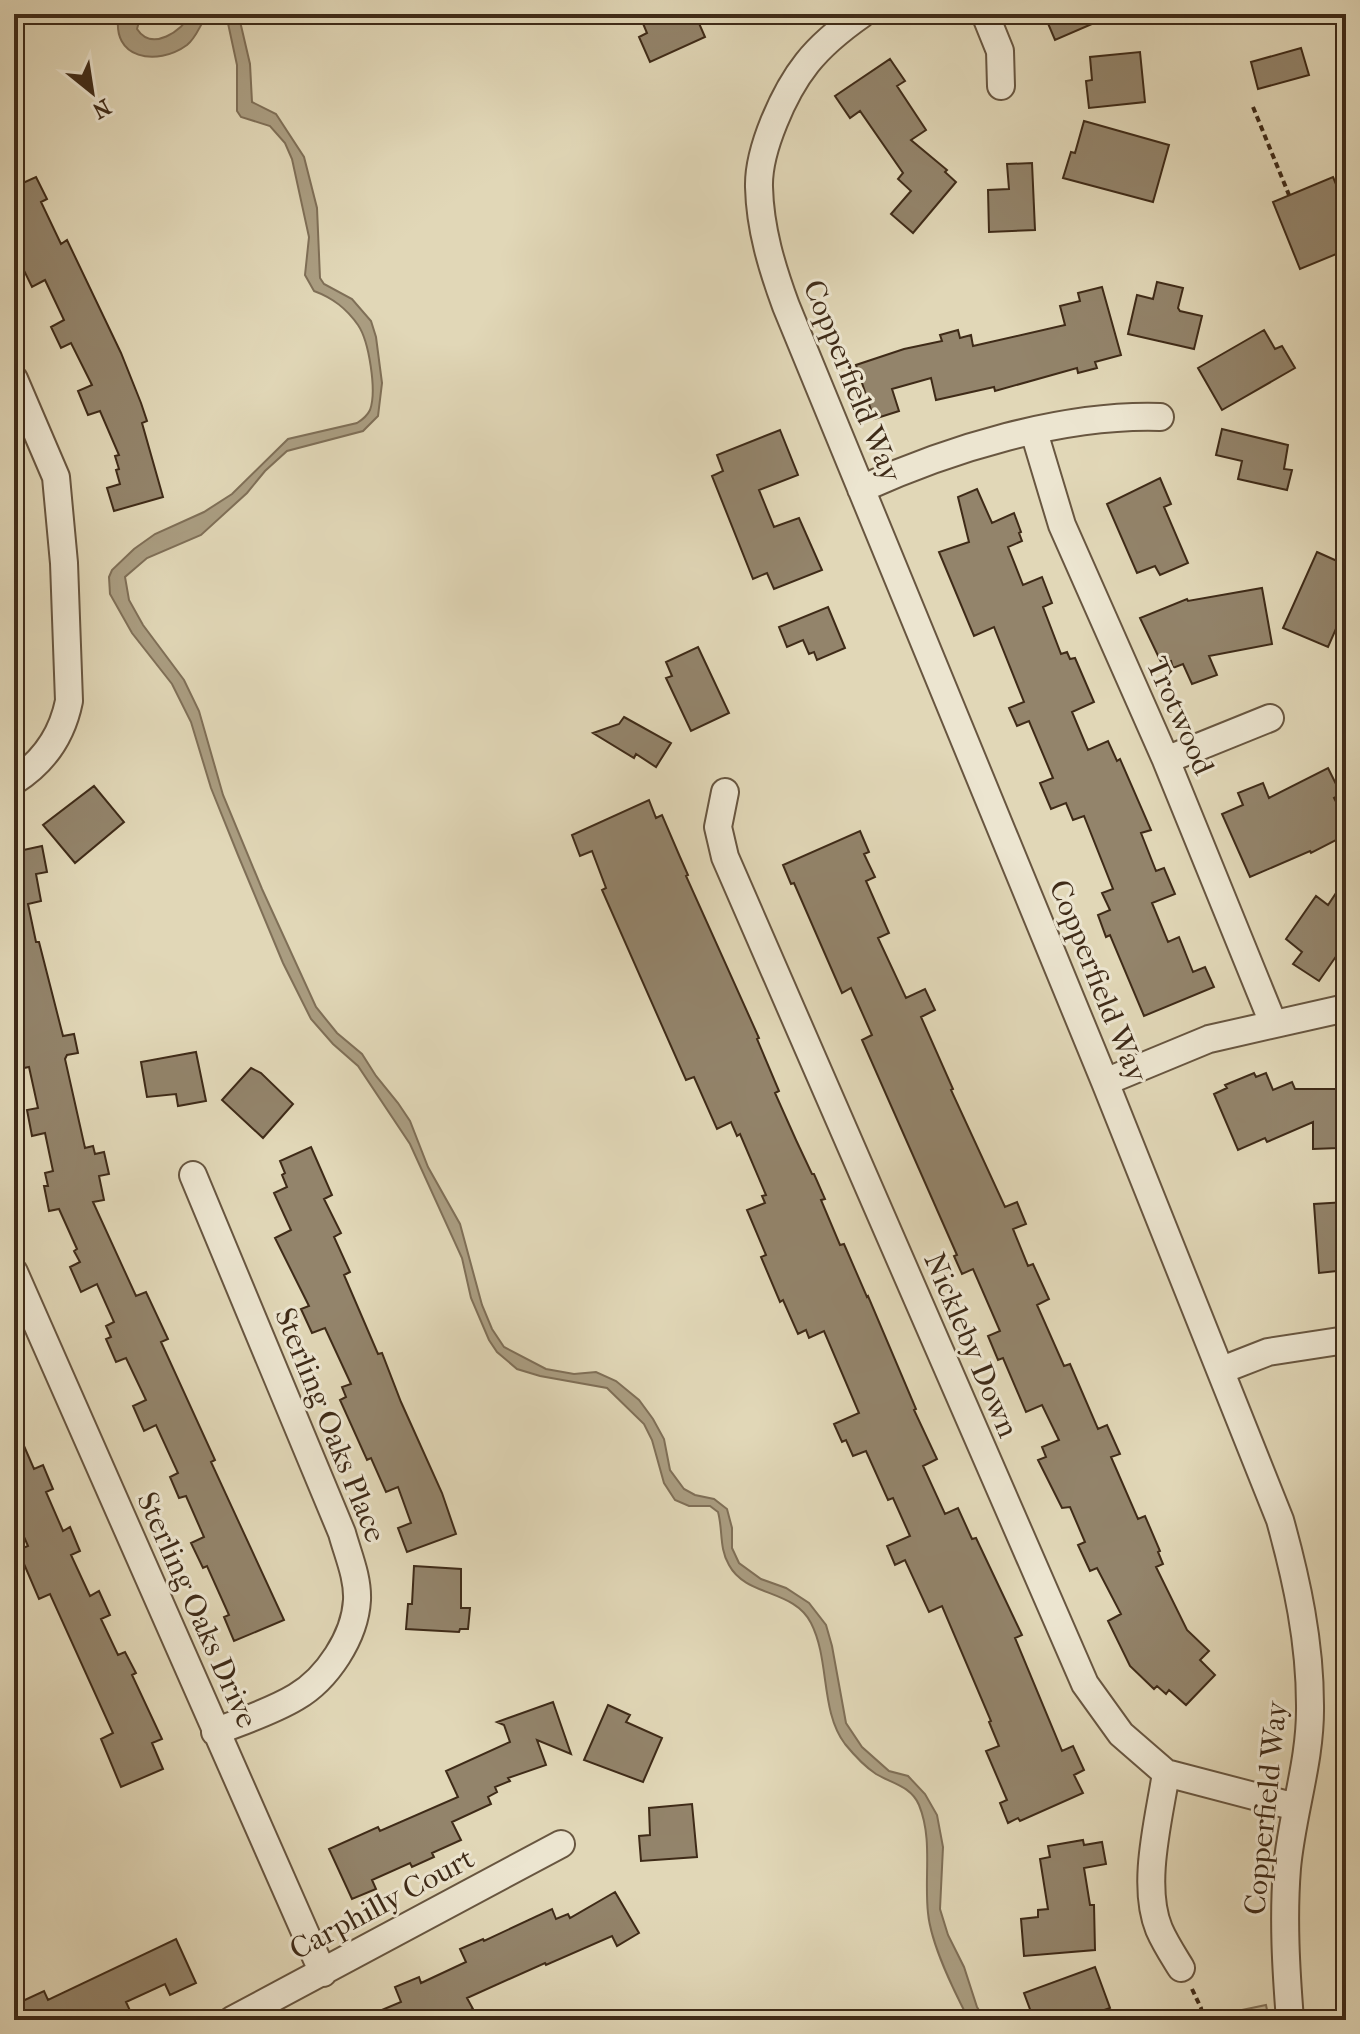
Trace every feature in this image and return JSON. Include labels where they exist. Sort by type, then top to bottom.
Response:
[{"type":"street","name":"Copperfield Way","points":[[862,14],[840,29],[806,64],[781,108],[767,142],[759,184],[762,219],[775,275],[1222,1370],[1280,1520],[1297,1580],[1308,1649],[1311,1707],[1307,1760],[1287,1868],[1285,1918],[1290,2020]]},
{"type":"street","points":[[985,14],[1000,51],[1001,86]]},
{"type":"street","points":[[14,379],[56,477],[64,563],[69,701],[66,715],[51,746],[32,769],[14,781]]},
{"type":"street","points":[[861,489],[913,466],[1034,432],[1092,419],[1160,417]]},
{"type":"street","name":"Trotwood","points":[[1034,432],[1062,525],[1166,760],[1273,1023]]},
{"type":"street","points":[[1166,760],[1270,718]]},
{"type":"street","name":"Nickleby Down","points":[[725,792],[718,827],[725,857],[1076,1667],[1102,1711],[1121,1734],[1166,1773],[1296,1807]]},
{"type":"street","points":[[1105,1082],[1209,1039],[1346,1008]]},
{"type":"street","name":"Sterling Oaks Place","points":[[193,1175],[342,1533],[355,1578],[357,1601],[343,1646],[314,1683],[299,1696],[279,1706],[215,1732]]},
{"type":"street","name":"Sterling Oaks Drive","points":[[14,1272],[323,1973]]},
{"type":"street","points":[[1222,1370],[1268,1352],[1346,1340]]},
{"type":"street","points":[[1166,1773],[1156,1838],[1152,1897],[1159,1929],[1181,1968]]},
{"type":"street","name":"Carphilly Court","points":[[232,2020],[561,1844]]},
{"type":"path","points":[[1253,107],[1289,195]]},
{"type":"path","points":[[1181,1968],[1201,2008],[1203,2020]]},
{"type":"shaded area","points":[[119,14],[141,14],[137,29],[143,36],[158,39],[181,27],[191,14],[208,14],[187,45],[175,52],[150,57],[138,55],[122,41],[118,29]]},
{"type":"shaded area","points":[[226,14],[237,14],[239,17],[250,64],[252,102],[276,114],[304,157],[317,208],[320,278],[324,284],[352,299],[371,321],[382,383],[378,416],[363,431],[287,451],[201,535],[147,558],[125,577],[129,600],[143,625],[184,680],[199,711],[223,795],[316,1007],[337,1033],[362,1054],[410,1121],[428,1167],[460,1224],[482,1305],[504,1347],[546,1369],[574,1374],[596,1372],[616,1381],[639,1400],[664,1439],[670,1470],[684,1489],[714,1499],[727,1509],[732,1528],[732,1548],[739,1563],[761,1579],[786,1588],[809,1603],[826,1625],[846,1723],[862,1747],[889,1771],[908,1776],[925,1794],[937,1815],[943,1847],[940,1909],[977,2007],[985,2020],[969,2020],[938,1953],[928,1913],[926,1831],[919,1805],[906,1789],[867,1767],[837,1731],[828,1701],[817,1637],[803,1612],[737,1575],[724,1552],[718,1512],[710,1506],[689,1506],[675,1500],[664,1483],[652,1440],[644,1424],[607,1388],[517,1369],[497,1352],[489,1340],[471,1298],[462,1258],[410,1144],[358,1066],[311,1019],[283,963],[238,855],[211,788],[191,722],[172,684],[132,633],[110,594],[109,577],[112,570],[134,549],[155,534],[204,512],[232,494],[288,439],[357,423],[370,410],[372,402],[371,366],[362,332],[344,309],[314,291],[305,275],[309,237],[292,159],[285,143],[270,126],[241,117],[237,111],[237,65]]},
{"type":"shaded area","points":[[1266,2005],[1269,2020],[1194,2020]]},
{"type":"building","points":[[639,14],[695,14],[705,37],[650,62],[639,37],[647,33]]},
{"type":"building","points":[[1044,14],[1115,14],[1055,40]]},
{"type":"building","points":[[1301,48],[1309,75],[1258,89],[1251,62]]},
{"type":"building","points":[[1140,52],[1145,102],[1089,108],[1086,81],[1092,80],[1090,57]]},
{"type":"building","points":[[890,59],[905,81],[897,86],[926,130],[911,140],[947,170],[945,172],[956,182],[913,233],[891,214],[911,191],[898,179],[903,173],[860,111],[850,118],[835,96]]},
{"type":"building","points":[[1084,121],[1169,145],[1153,202],[1063,178],[1071,152],[1075,153]]},
{"type":"building","points":[[1032,163],[1035,230],[989,232],[988,190],[1009,189],[1007,164]]},
{"type":"building","points":[[36,177],[47,199],[41,202],[61,244],[67,240],[121,353],[141,403],[147,421],[142,423],[163,497],[114,511],[107,488],[120,484],[115,456],[119,455],[100,411],[88,415],[78,391],[92,385],[71,343],[61,348],[51,327],[64,320],[45,280],[32,287],[14,250],[14,187]]},
{"type":"building","points":[[1333,177],[1346,208],[1346,250],[1300,269],[1273,202]]},
{"type":"building","points":[[1157,282],[1183,288],[1180,311],[1202,316],[1194,349],[1128,334],[1137,295],[1153,299]]},
{"type":"building","points":[[1102,287],[1121,355],[1095,362],[1097,368],[1078,373],[1077,368],[995,391],[994,387],[936,400],[931,378],[892,389],[899,411],[874,419],[856,365],[904,349],[942,341],[940,335],[958,330],[960,338],[971,335],[973,346],[1065,325],[1060,306],[1080,301],[1078,293]]},
{"type":"building","points":[[1264,330],[1275,349],[1282,346],[1295,368],[1222,410],[1198,368]]},
{"type":"building","points":[[1222,429],[1288,445],[1284,469],[1292,470],[1287,490],[1238,479],[1242,461],[1216,455]]},
{"type":"building","points":[[780,430],[798,475],[759,490],[774,527],[799,518],[822,570],[774,589],[767,573],[753,579],[712,476],[723,471],[717,455]]},
{"type":"building","points":[[1160,478],[1171,504],[1164,507],[1188,563],[1160,575],[1155,566],[1137,573],[1107,504]]},
{"type":"building","points":[[977,489],[992,523],[1014,513],[1022,541],[1008,547],[1023,585],[1042,577],[1052,603],[1043,607],[1061,654],[1067,652],[1070,659],[1075,658],[1094,702],[1072,712],[1088,750],[1108,741],[1117,761],[1120,759],[1151,830],[1141,833],[1156,871],[1164,868],[1175,894],[1152,903],[1168,942],[1179,937],[1193,972],[1205,967],[1214,987],[1144,1016],[1110,935],[1106,937],[1098,915],[1110,910],[1102,893],[1113,889],[1084,816],[1073,820],[1066,803],[1051,809],[1040,783],[1053,778],[1029,721],[1017,726],[1009,708],[1024,702],[994,627],[974,636],[939,552],[969,542],[958,497]]},
{"type":"building","points":[[1317,552],[1346,565],[1346,606],[1328,647],[1283,628]]},
{"type":"building","points":[[1262,588],[1272,644],[1209,656],[1217,675],[1192,684],[1183,664],[1173,668],[1171,661],[1162,664],[1140,618],[1187,599]]},
{"type":"building","points":[[828,607],[845,648],[817,660],[814,652],[809,654],[803,640],[787,647],[779,627]]},
{"type":"building","points":[[698,647],[729,713],[691,731],[666,678],[672,676],[666,662]]},
{"type":"building","points":[[624,717],[671,743],[656,767],[636,754],[634,758],[593,733],[619,724]]},
{"type":"building","points":[[1328,768],[1341,794],[1334,798],[1346,821],[1346,835],[1311,853],[1250,877],[1222,814],[1243,805],[1238,793],[1263,783],[1269,798]]},
{"type":"building","points":[[94,786],[124,822],[75,863],[43,825]]},
{"type":"building","points":[[649,800],[656,818],[662,815],[759,1038],[779,1091],[775,1093],[825,1199],[821,1200],[840,1245],[844,1244],[868,1296],[937,1459],[923,1466],[945,1514],[958,1508],[972,1539],[976,1538],[1022,1635],[1015,1638],[1062,1751],[1073,1746],[1084,1770],[1074,1775],[1083,1793],[1020,1821],[1018,1818],[1008,1823],[1000,1803],[1007,1800],[986,1751],[999,1746],[942,1606],[929,1612],[905,1560],[895,1565],[887,1546],[910,1536],[893,1498],[888,1500],[866,1451],[853,1456],[834,1424],[859,1413],[824,1331],[809,1338],[806,1330],[798,1334],[761,1257],[766,1255],[747,1210],[765,1203],[762,1196],[766,1195],[740,1134],[737,1136],[731,1122],[717,1129],[694,1077],[686,1080],[602,890],[606,888],[592,851],[580,856],[572,835]]},
{"type":"building","points":[[860,831],[869,852],[864,854],[875,877],[866,881],[889,933],[878,938],[906,998],[925,989],[935,1010],[921,1017],[951,1090],[1005,1207],[1017,1202],[1026,1224],[1013,1229],[1028,1266],[1033,1264],[1049,1299],[1037,1305],[1064,1366],[1070,1364],[1098,1429],[1107,1425],[1120,1454],[1111,1457],[1138,1519],[1145,1516],[1163,1564],[1156,1567],[1187,1630],[1209,1651],[1200,1660],[1215,1675],[1186,1705],[1169,1690],[1166,1694],[1157,1686],[1154,1689],[1130,1666],[1108,1621],[1121,1614],[1097,1568],[1090,1571],[1078,1545],[1085,1542],[1070,1507],[1062,1508],[1038,1460],[1046,1457],[1042,1447],[1059,1440],[1042,1405],[1026,1412],[1003,1358],[998,1360],[988,1336],[1000,1331],[973,1269],[962,1274],[954,1256],[957,1255],[862,1040],[872,1035],[851,988],[842,993],[794,883],[791,884],[783,865]]},
{"type":"building","points":[[42,846],[47,872],[36,874],[41,901],[28,904],[63,1036],[74,1034],[78,1053],[67,1055],[65,1059],[85,1148],[93,1146],[95,1154],[104,1152],[109,1174],[99,1176],[104,1200],[93,1202],[136,1296],[146,1292],[168,1339],[161,1342],[215,1460],[211,1462],[284,1620],[234,1641],[224,1617],[229,1615],[207,1566],[203,1568],[191,1543],[204,1537],[186,1496],[179,1498],[170,1477],[178,1473],[156,1425],[144,1431],[133,1406],[146,1400],[126,1358],[116,1362],[106,1339],[111,1337],[106,1326],[114,1322],[97,1284],[81,1292],[70,1267],[80,1262],[74,1251],[77,1249],[59,1209],[49,1211],[45,1173],[53,1171],[45,1133],[32,1136],[27,1110],[38,1108],[29,1067],[19,1069],[14,1047],[14,852]]},
{"type":"building","points":[[1346,878],[1346,942],[1319,981],[1293,964],[1302,952],[1286,939],[1316,896],[1328,905]]},
{"type":"building","points":[[196,1052],[206,1101],[178,1106],[176,1094],[147,1097],[141,1062]]},
{"type":"building","points":[[251,1068],[261,1073],[293,1104],[263,1138],[222,1100]]},
{"type":"building","points":[[1254,1073],[1256,1077],[1266,1073],[1273,1090],[1292,1082],[1295,1089],[1346,1089],[1346,1131],[1338,1131],[1338,1148],[1313,1149],[1313,1122],[1267,1142],[1265,1138],[1238,1150],[1214,1094],[1227,1088],[1225,1085]]},
{"type":"building","points":[[311,1147],[332,1195],[324,1199],[341,1233],[334,1237],[350,1272],[344,1275],[378,1354],[382,1353],[442,1493],[456,1534],[407,1552],[398,1528],[411,1523],[398,1487],[386,1492],[371,1458],[367,1460],[340,1400],[346,1397],[342,1387],[351,1384],[325,1328],[312,1333],[301,1309],[309,1306],[275,1238],[291,1230],[274,1193],[287,1187],[280,1161]]},
{"type":"building","points":[[1346,1202],[1346,1270],[1319,1273],[1314,1204]]},
{"type":"building","points":[[14,1423],[34,1469],[43,1465],[53,1489],[46,1492],[63,1531],[70,1527],[80,1551],[71,1555],[90,1596],[99,1591],[110,1615],[101,1619],[118,1655],[125,1652],[136,1673],[132,1675],[162,1739],[152,1743],[163,1769],[121,1787],[101,1739],[113,1733],[50,1594],[39,1599],[18,1550],[28,1546],[14,1514]]},
{"type":"building","points":[[414,1566],[461,1569],[461,1608],[470,1608],[468,1629],[460,1629],[459,1632],[406,1629],[408,1604],[412,1604]]},
{"type":"building","points":[[553,1702],[571,1754],[537,1740],[546,1765],[508,1778],[510,1781],[495,1787],[497,1792],[488,1797],[491,1804],[452,1822],[461,1840],[432,1853],[434,1857],[412,1867],[410,1863],[372,1880],[376,1889],[352,1899],[329,1849],[458,1797],[446,1771],[510,1742],[504,1725],[497,1722]]},
{"type":"building","points":[[608,1705],[630,1715],[626,1722],[662,1738],[643,1782],[584,1760]]},
{"type":"building","points":[[692,1804],[697,1857],[641,1861],[639,1836],[650,1835],[649,1808]]},
{"type":"building","points":[[1083,1840],[1084,1845],[1102,1842],[1106,1864],[1084,1868],[1090,1905],[1094,1905],[1095,1950],[1024,1956],[1021,1919],[1038,1917],[1038,1910],[1048,1909],[1040,1859],[1050,1857],[1048,1846]]},
{"type":"building","points":[[615,1892],[639,1933],[617,1946],[612,1936],[545,1963],[467,1998],[473,2009],[447,2020],[358,2020],[401,2002],[395,1987],[419,1977],[421,1983],[466,1962],[460,1949],[552,1909],[556,1919],[568,1914],[570,1918]]},
{"type":"building","points":[[176,1939],[196,1983],[170,1995],[165,1984],[126,2002],[132,2015],[121,2020],[14,2020],[14,2005],[44,1991],[48,2000]]},
{"type":"building","points":[[1095,1967],[1110,2008],[1076,2020],[1034,2020],[1024,1993]]}]
